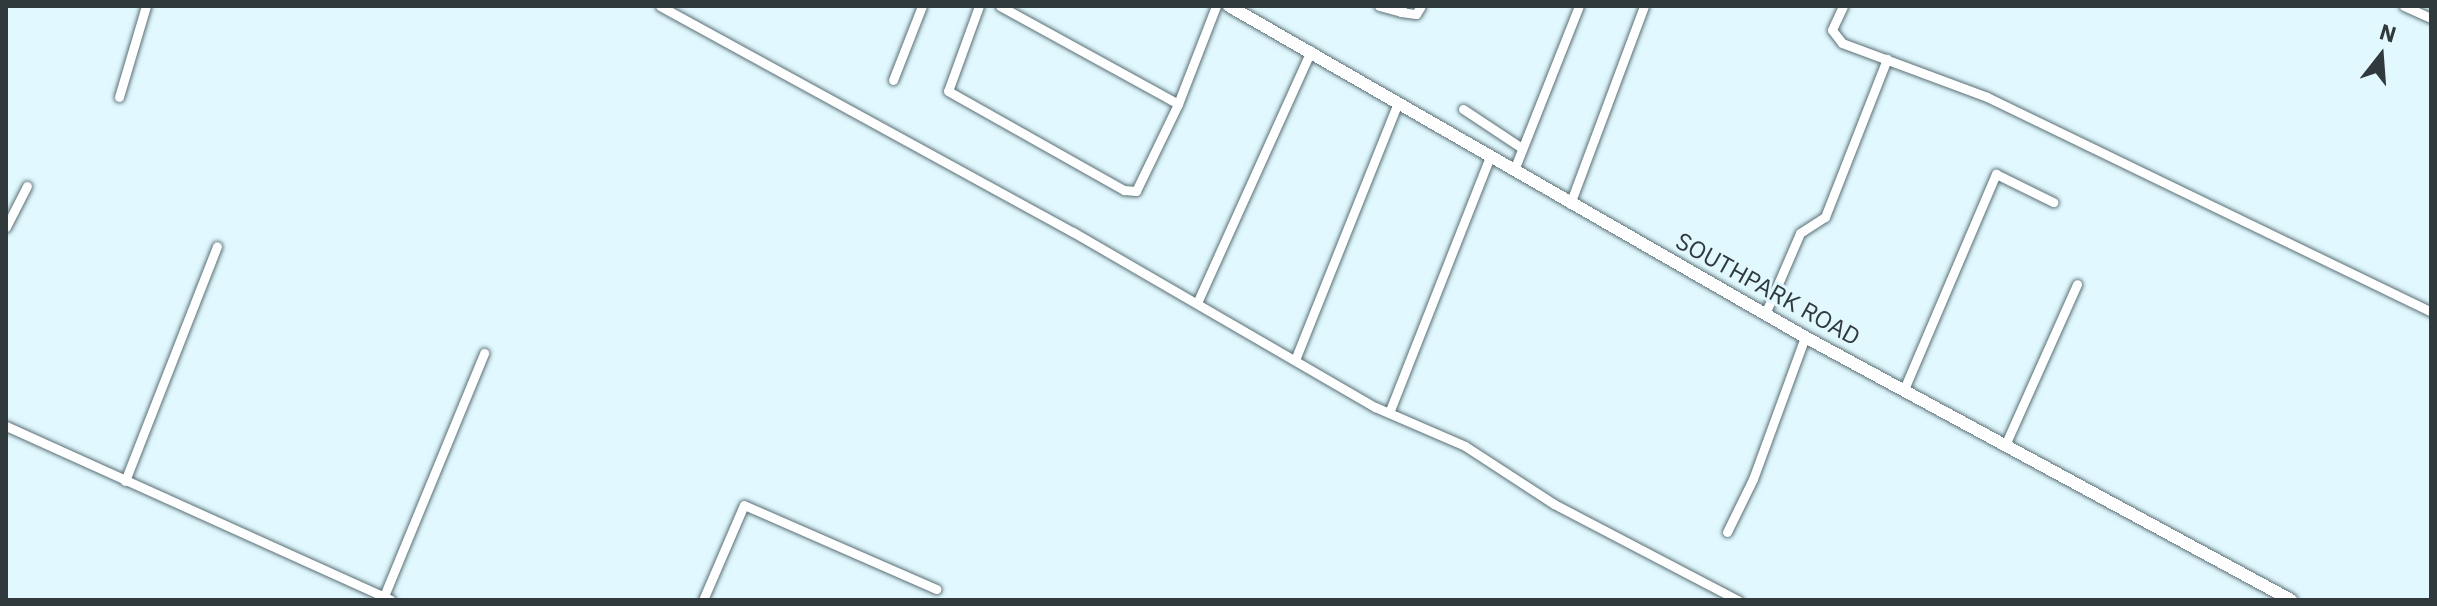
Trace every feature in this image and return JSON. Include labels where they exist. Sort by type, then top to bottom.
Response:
[{"type":"street","points":[[119,97],[146,6]]},
{"type":"street","points":[[660,6],[1197,303],[1389,413],[1465,446],[1554,504],[1738,600]]},
{"type":"street","points":[[893,80],[922,6]]},
{"type":"street","points":[[979,6],[948,91],[1124,190],[1142,186],[1216,6]]},
{"type":"street","points":[[1000,6],[1178,104]]},
{"type":"street","name":"SOUTHPARK ROAD","points":[[1229,6],[1311,50],[1570,204],[1805,337],[1905,387],[2291,600]]},
{"type":"street","points":[[1379,6],[1416,14],[1421,6]]},
{"type":"street","points":[[1514,170],[1579,6]]},
{"type":"street","points":[[1570,204],[1644,6]]},
{"type":"street","points":[[1843,6],[1834,21],[1834,38],[1987,97],[2431,312]]},
{"type":"street","points":[[2404,6],[2431,18]]},
{"type":"street","points":[[1197,303],[1311,50]]},
{"type":"street","points":[[1765,314],[1800,233],[1825,217],[1887,59]]},
{"type":"street","points":[[1295,360],[1398,102]]},
{"type":"street","points":[[1463,109],[1522,148]]},
{"type":"street","points":[[1389,413],[1490,157]]},
{"type":"street","points":[[1905,387],[1996,174],[2053,202]]},
{"type":"street","points":[[6,227],[27,186]]},
{"type":"street","points":[[125,481],[217,246]]},
{"type":"street","points":[[2006,443],[2077,284]]},
{"type":"street","points":[[1727,532],[1753,479],[1805,337]]},
{"type":"street","points":[[6,426],[387,598],[484,353]]},
{"type":"street","points":[[705,599],[744,505],[936,589]]}]
